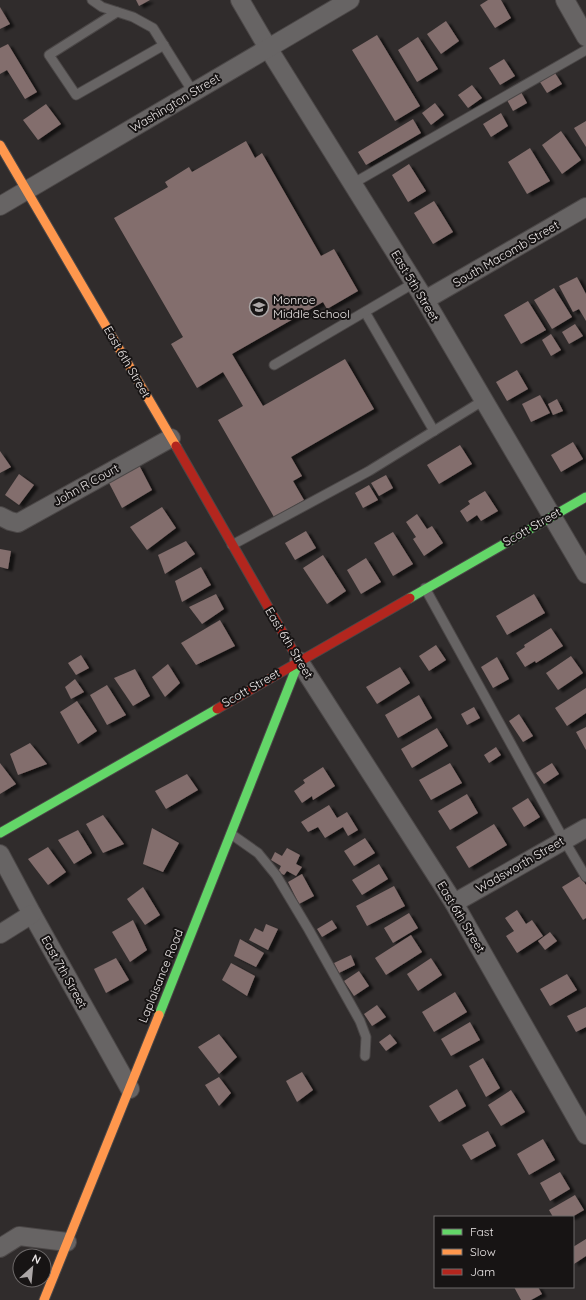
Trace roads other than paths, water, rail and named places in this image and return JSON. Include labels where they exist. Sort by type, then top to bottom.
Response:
[{"type":"street","name":"East 5th Street","points":[[240,0],[268,48],[425,300],[586,574]]},
{"type":"street","name":"Washington Street","points":[[0,206],[350,0]]},
{"type":"street","points":[[565,0],[586,37]]},
{"type":"street","name":"East 6th Street","points":[[0,145],[299,661],[454,903],[586,1135]]},
{"type":"street","name":"South Macomb Street","points":[[425,300],[586,207]]},
{"type":"street","name":"John R Court","points":[[0,516],[10,521],[18,522],[170,438]]},
{"type":"street","name":"Scott Street","points":[[0,833],[586,497]]},
{"type":"street","name":"Laplaisance Road","points":[[44,1300],[130,1088],[299,661]]},
{"type":"street","name":"Wadsworth Street","points":[[454,903],[586,828]]},
{"type":"street","name":"East 7th Street","points":[[0,854],[130,1088]]},
{"type":"street","points":[[0,934],[32,914]]},
{"type":"street","points":[[0,1248],[19,1236],[67,1242]]},
{"type":"lane","points":[[92,0],[102,7],[133,17],[154,28],[193,92]]},
{"type":"lane","points":[[117,12],[49,55],[76,95],[164,45]]},
{"type":"lane","points":[[352,184],[586,50]]},
{"type":"lane","points":[[274,365],[414,283]]},
{"type":"lane","points":[[365,312],[434,431]]},
{"type":"lane","points":[[232,545],[369,471],[484,400]]},
{"type":"lane","points":[[425,588],[564,840],[586,877]]},
{"type":"lane","points":[[230,834],[258,853],[280,881],[360,1022],[366,1037],[365,1056]]},
{"type":"place","name":"Monroe Middle School","points":[[259,307]]}]
